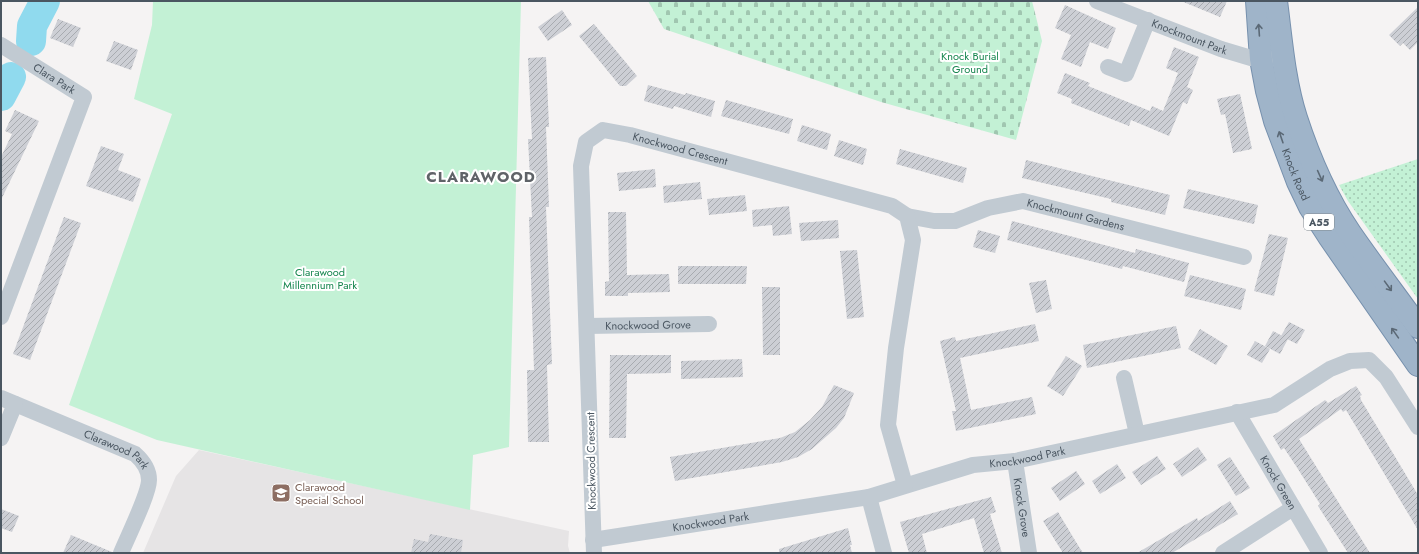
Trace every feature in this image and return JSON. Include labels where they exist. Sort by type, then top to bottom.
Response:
[{"type":"highway","name":"Knock Road","points":[[1258,1],[1262,59],[1275,120],[1287,155],[1310,207],[1334,245],[1418,365]]},
{"type":"highway","name":"Knock Road","points":[[1276,1],[1284,59],[1296,117],[1328,196],[1350,233],[1418,327]]},
{"type":"street","name":"Knockmount Park","points":[[1097,1],[1221,49],[1251,58],[1284,59]]},
{"type":"street","points":[[1108,68],[1126,74],[1148,20]]},
{"type":"street","name":"Clara Park","points":[[1,317],[84,97],[2,48]]},
{"type":"street","name":"Knockwood Crescent","points":[[593,546],[581,166],[586,142],[603,130],[630,135],[892,206],[907,216]]},
{"type":"street","name":"Knockmount Gardens","points":[[907,216],[934,221],[955,221],[988,208],[1023,201],[1244,257]]},
{"type":"street","points":[[905,485],[888,425],[896,348],[913,240],[907,216]]},
{"type":"street","name":"Knockwood Grove","points":[[587,326],[709,324]]},
{"type":"street","name":"Knockwood Park","points":[[593,546],[869,497],[973,465],[1014,461],[1274,405],[1330,369],[1350,361],[1369,360],[1386,377],[1418,427]]},
{"type":"street","points":[[1124,378],[1137,434]]},
{"type":"street","points":[[1,438],[8,401]]},
{"type":"street","name":"Clarawood Park","points":[[8,401],[136,454],[145,463],[149,481],[144,500],[121,553]]},
{"type":"street","name":"Knock Green","points":[[1237,412],[1320,553]]},
{"type":"street","name":"Knock Grove","points":[[1014,461],[1029,553]]},
{"type":"street","points":[[869,497],[884,553]]},
{"type":"street","points":[[1223,553],[1293,508]]},
{"type":"shaded area","name":"Clarawood Special School","points":[[199,450],[569,531],[568,546],[570,553],[143,553],[176,476]]},
{"type":"green space","name":"Clarawood Millennium Park","points":[[153,1],[521,1],[509,447],[473,455],[470,510],[157,440],[69,405],[172,114],[134,99],[152,25]]},
{"type":"green space","name":"Knock Burial Ground","points":[[648,1],[1032,1],[1042,41],[1016,140],[881,102],[664,29]]},
{"type":"green space","points":[[1418,159],[1418,299],[1348,201],[1339,185]]},
{"type":"building","points":[[1181,1],[1227,1],[1220,17]]},
{"type":"building","points":[[1065,5],[1116,28],[1108,49],[1090,42],[1081,67],[1061,59],[1071,35],[1055,28]]},
{"type":"building","points":[[1418,7],[1418,42],[1410,50],[1403,43],[1400,46],[1389,35]]},
{"type":"building","points":[[562,10],[572,25],[548,41],[538,27]]},
{"type":"building","points":[[58,19],[81,28],[73,47],[50,38]]},
{"type":"building","points":[[594,24],[637,76],[626,86],[620,86],[579,36]]},
{"type":"building","points":[[114,41],[138,50],[131,70],[106,61]]},
{"type":"building","points":[[1174,47],[1199,57],[1187,87],[1193,90],[1187,104],[1183,102],[1169,136],[1131,120],[1129,126],[1071,103],[1072,99],[1057,93],[1065,73],[1090,83],[1088,86],[1150,111],[1152,106],[1163,111],[1178,73],[1166,68]]},
{"type":"building","points":[[546,57],[549,127],[546,127],[549,207],[546,207],[552,364],[547,365],[549,442],[528,442],[527,370],[534,370],[529,217],[532,217],[528,139],[532,139],[528,58]]},
{"type":"building","points":[[648,85],[715,101],[711,117],[674,106],[673,109],[644,101]]},
{"type":"building","points":[[1240,94],[1252,149],[1233,153],[1225,114],[1221,115],[1217,99]]},
{"type":"building","points":[[726,100],[793,119],[789,134],[721,116]]},
{"type":"building","points":[[15,110],[39,121],[1,200],[1,157],[12,134],[5,131]]},
{"type":"building","points":[[802,125],[831,134],[827,150],[797,141]]},
{"type":"building","points":[[839,140],[867,149],[863,165],[834,156]]},
{"type":"building","points":[[101,146],[124,154],[118,170],[141,179],[133,202],[86,186]]},
{"type":"building","points":[[900,149],[967,168],[963,183],[896,164]]},
{"type":"building","points":[[1026,160],[1170,195],[1165,215],[1111,202],[1111,199],[1022,178]]},
{"type":"building","points":[[655,169],[656,187],[619,191],[617,173]]},
{"type":"building","points":[[700,182],[702,199],[664,203],[663,186]]},
{"type":"building","points":[[1188,189],[1258,205],[1254,224],[1183,208]]},
{"type":"building","points":[[745,195],[747,211],[709,215],[707,199]]},
{"type":"building","points":[[789,206],[792,234],[773,236],[772,225],[753,227],[752,210]]},
{"type":"building","points":[[608,212],[626,212],[627,275],[669,274],[670,292],[628,293],[628,296],[605,296],[605,282],[609,281]]},
{"type":"building","points":[[64,217],[81,223],[30,360],[13,354]]},
{"type":"building","points":[[838,220],[839,238],[801,241],[799,223]]},
{"type":"building","points":[[1012,221],[1135,253],[1136,249],[1189,263],[1184,282],[1123,266],[1122,269],[1007,240]]},
{"type":"building","points":[[978,230],[1000,236],[995,253],[973,247]]},
{"type":"building","points":[[1269,234],[1288,238],[1274,296],[1254,291]]},
{"type":"building","points":[[857,250],[864,317],[847,319],[840,251]]},
{"type":"building","points":[[678,266],[747,266],[746,284],[678,284]]},
{"type":"building","points":[[1190,275],[1246,289],[1241,310],[1184,296]]},
{"type":"building","points":[[1046,280],[1052,309],[1036,313],[1029,283]]},
{"type":"building","points":[[762,287],[780,287],[780,355],[763,355]]},
{"type":"building","points":[[1289,322],[1305,330],[1297,344],[1281,336]]},
{"type":"building","points":[[1035,324],[1039,341],[960,358],[971,410],[1032,397],[1036,414],[956,431],[952,411],[956,411],[940,341],[955,337],[956,341]]},
{"type":"building","points":[[1176,326],[1181,348],[1087,368],[1083,345]]},
{"type":"building","points":[[1200,329],[1228,346],[1216,365],[1188,349]]},
{"type":"building","points":[[1273,331],[1288,339],[1280,354],[1265,346]]},
{"type":"building","points":[[1255,341],[1270,349],[1262,363],[1247,355]]},
{"type":"building","points":[[610,355],[671,355],[671,373],[627,374],[626,438],[609,438]]},
{"type":"building","points":[[1066,356],[1082,366],[1063,396],[1047,386]]},
{"type":"building","points":[[742,359],[743,377],[681,379],[681,361]]},
{"type":"building","points":[[834,385],[854,393],[844,418],[836,428],[812,449],[798,457],[782,462],[675,481],[670,457],[780,438],[795,432],[810,420],[822,407]]},
{"type":"building","points":[[1356,386],[1362,395],[1360,396],[1361,400],[1418,495],[1418,530],[1346,410],[1343,412],[1341,409],[1299,439],[1370,553],[1348,553],[1318,506],[1320,504],[1296,466],[1284,448],[1281,450],[1273,436],[1325,400],[1328,403]]},
{"type":"building","points":[[1198,447],[1207,460],[1182,477],[1173,464]]},
{"type":"building","points":[[1157,456],[1166,469],[1141,485],[1132,472]]},
{"type":"building","points":[[1230,457],[1250,488],[1236,496],[1217,465]]},
{"type":"building","points":[[1117,464],[1126,478],[1100,494],[1092,481]]},
{"type":"building","points":[[1076,471],[1085,484],[1060,501],[1051,488]]},
{"type":"building","points":[[991,497],[996,512],[990,514],[1002,553],[984,553],[974,518],[922,534],[927,553],[909,553],[900,522]]},
{"type":"building","points":[[1230,501],[1238,514],[1172,553],[1137,553],[1197,518],[1198,521]]},
{"type":"building","points":[[1,509],[19,516],[12,532],[1,528]]},
{"type":"building","points":[[1058,512],[1083,553],[1063,553],[1043,521]]},
{"type":"building","points":[[848,528],[852,545],[850,545],[852,553],[779,553],[779,549]]},
{"type":"building","points":[[430,534],[463,540],[461,553],[411,553],[414,539],[428,542]]},
{"type":"building","points":[[71,535],[112,552],[112,553],[63,553]]},
{"type":"waterway","points":[[31,41],[32,26],[45,1]]},
{"type":"waterway","points":[[1,96],[11,77]]},
{"type":"place","name":"Clarawood Special School","points":[[281,493]]},
{"type":"district","name":"CLARAWOOD","points":[[481,177]]}]
